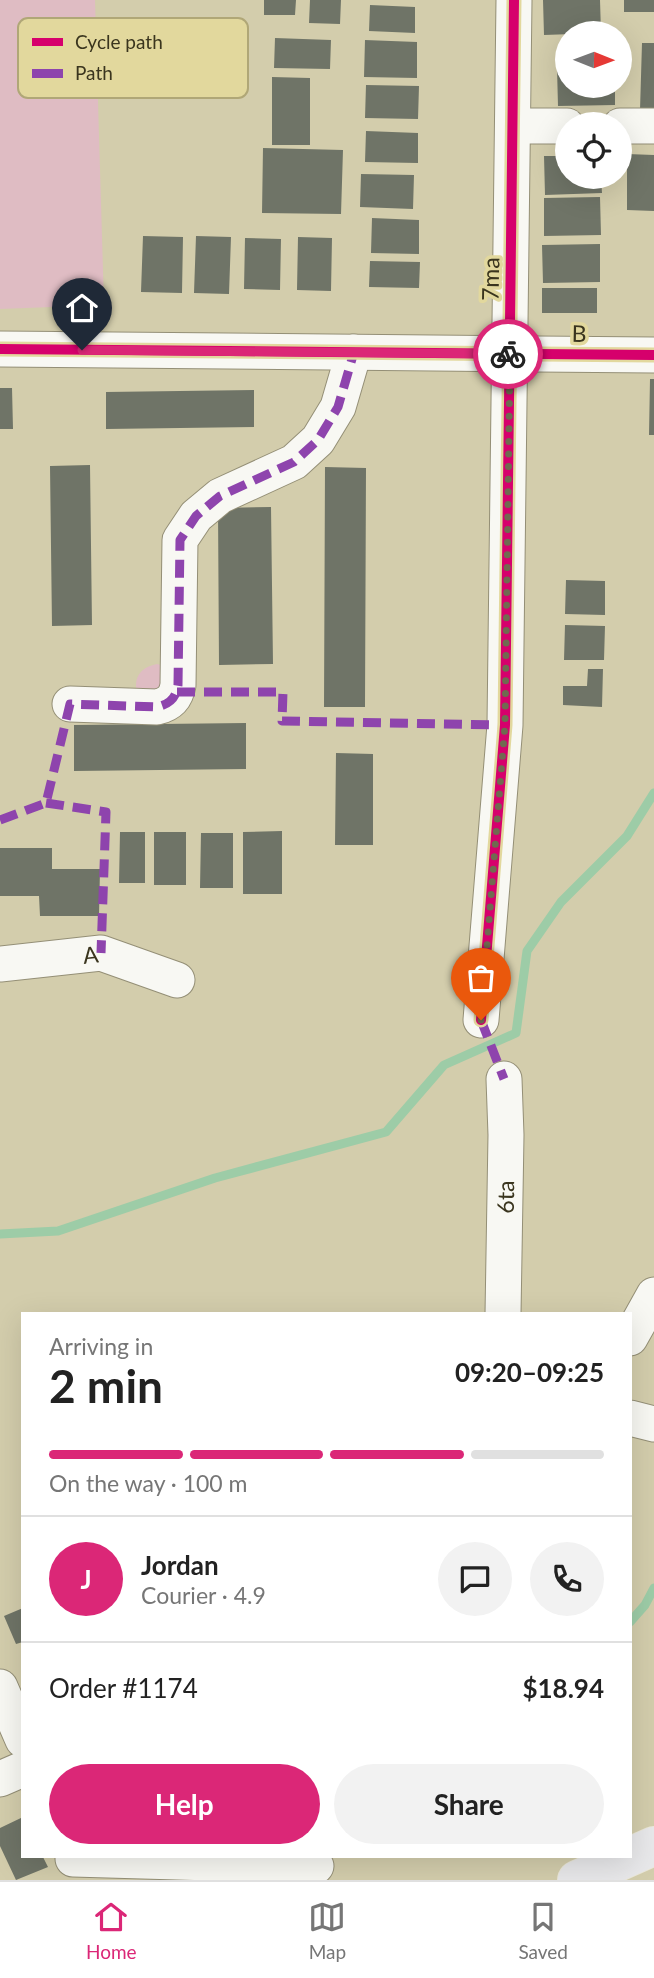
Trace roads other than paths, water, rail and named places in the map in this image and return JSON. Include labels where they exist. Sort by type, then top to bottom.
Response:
[{"type":"highway","points":[[632,1856],[654,1846]]},
{"type":"highway","points":[[577,1880],[627,1858]]},
{"type":"street","name":"7ma","points":[[481,1020],[505,725],[514,0]]},
{"type":"street","points":[[513,126],[555,126]]},
{"type":"street","points":[[632,126],[654,126]]},
{"type":"street","name":"B","points":[[0,349],[654,355]]},
{"type":"street","points":[[70,704],[157,707],[174,698],[178,685],[180,540],[196,516],[220,496],[294,462],[318,440],[338,407],[354,352]]},
{"type":"street","name":"A","points":[[0,964],[101,953],[177,980]]},
{"type":"street","name":"6ta","points":[[503,1312],[506,1135],[504,1079]]},
{"type":"street","points":[[632,1334],[654,1295]]},
{"type":"street","points":[[632,1418],[654,1424]]},
{"type":"street","points":[[0,1687],[21,1735]]},
{"type":"street","points":[[0,1779],[21,1770]]},
{"type":"street","points":[[76,1865],[315,1871]]},
{"type":"waterway","points":[[0,1234],[58,1231],[215,1178],[386,1132],[444,1065],[516,1033],[527,951],[561,902],[627,836],[654,793]]},
{"type":"waterway","points":[[632,1620],[645,1605],[654,1588]]}]
